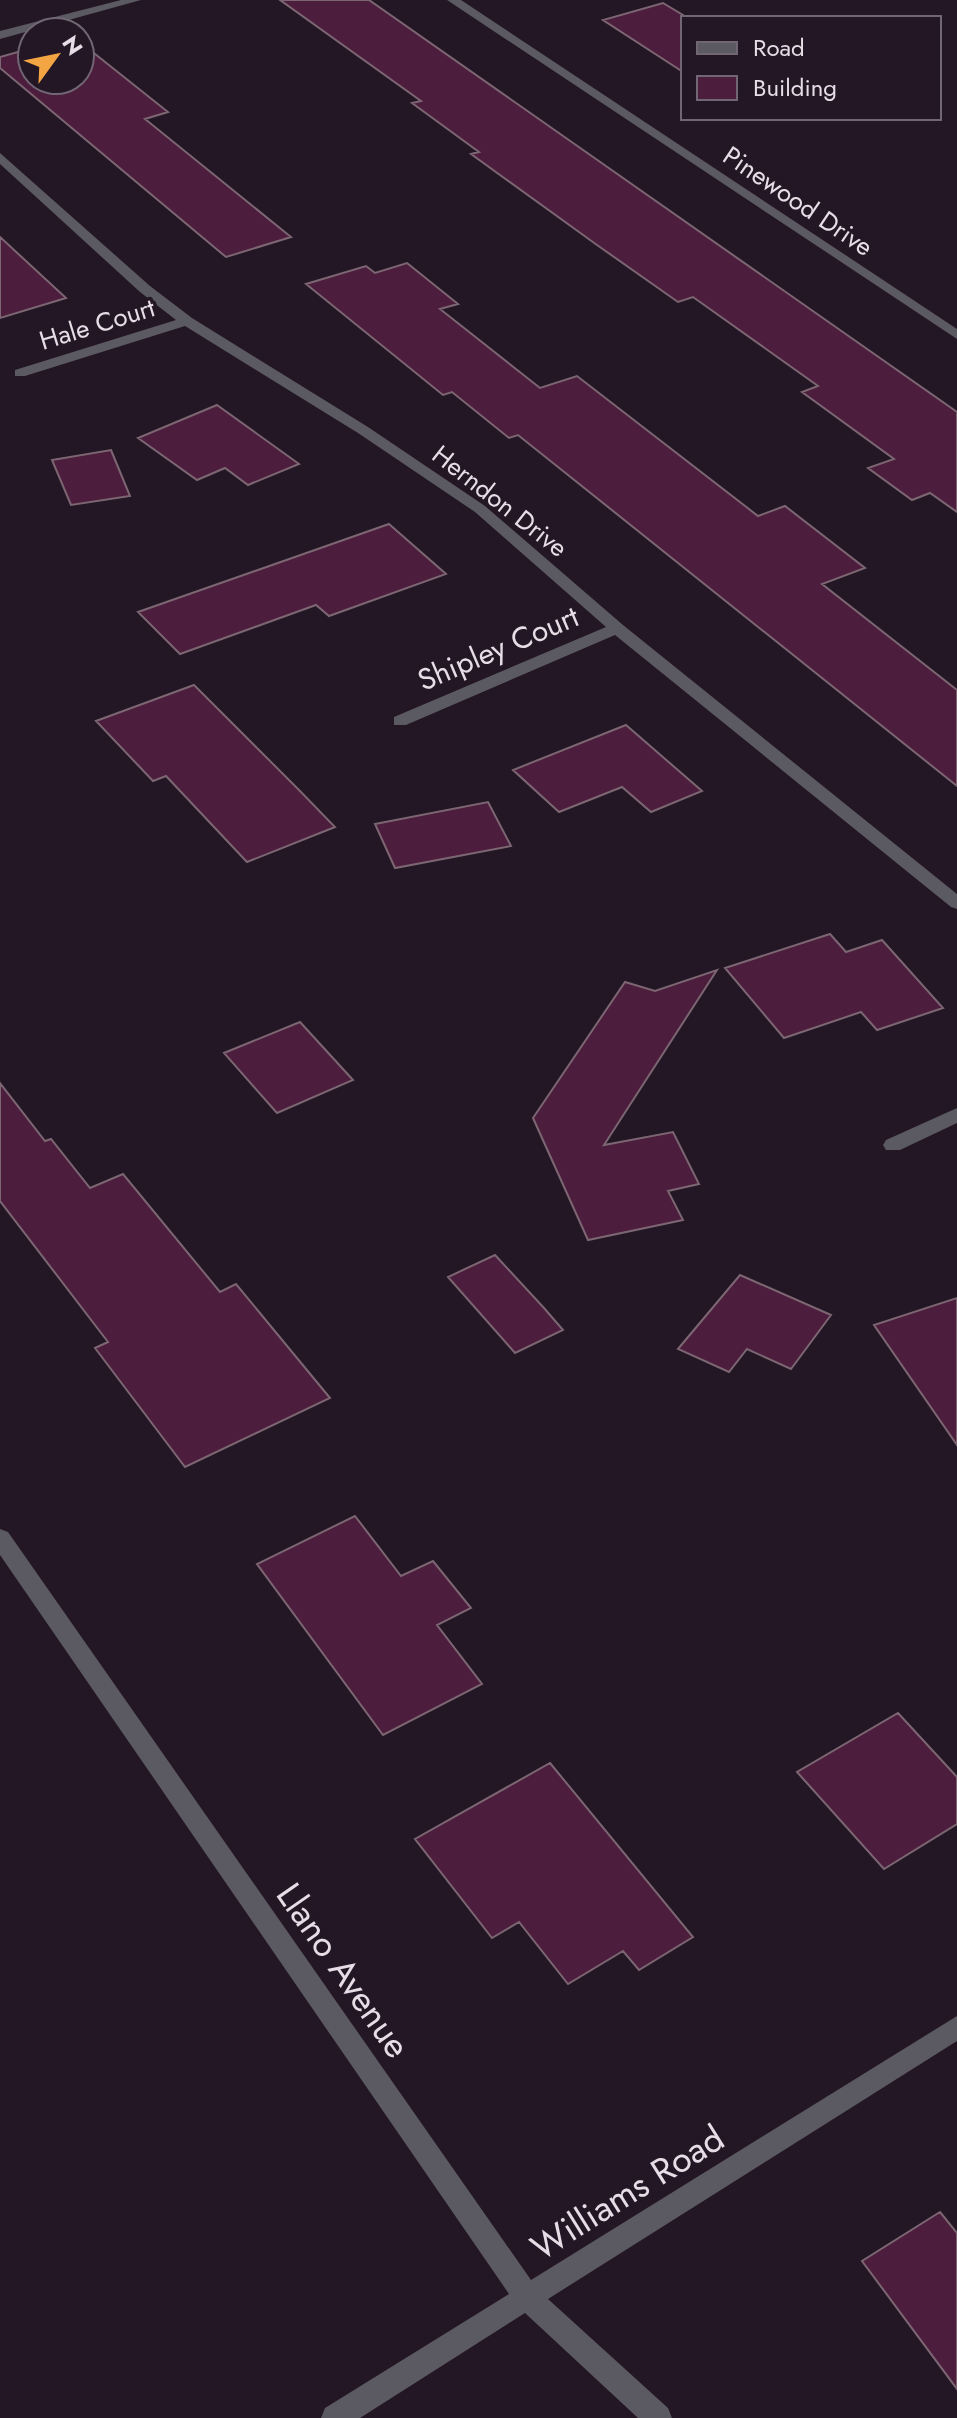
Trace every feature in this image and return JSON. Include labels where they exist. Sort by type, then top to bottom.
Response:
[{"type":"street","points":[[0,35],[135,0]]},
{"type":"street","name":"Pinewood Drive","points":[[453,0],[957,335]]},
{"type":"street","name":"Herndon Drive","points":[[0,157],[145,289],[187,321],[363,430],[480,509],[617,628],[957,903]]},
{"type":"street","name":"Hale Court","points":[[20,373],[187,321]]},
{"type":"street","name":"Shipley Court","points":[[400,721],[617,628]]},
{"type":"street","points":[[893,1145],[957,1115]]},
{"type":"street","name":"Llano Avenue","points":[[0,1538],[527,2297],[658,2418]]},
{"type":"street","name":"Williams Road","points":[[335,2418],[957,2027]]},
{"type":"building","points":[[280,0],[369,0],[957,412],[957,512],[930,493],[912,500],[868,468],[894,459],[802,392],[818,386],[693,297],[678,302],[597,245],[471,154],[479,152],[412,103],[421,101]]},
{"type":"building","points":[[663,3],[683,15],[681,71],[603,20]]},
{"type":"building","points":[[16,52],[16,81],[0,68],[0,57]]},
{"type":"building","points":[[96,55],[168,112],[145,119],[291,237],[226,257],[33,96],[96,96]]},
{"type":"building","points":[[0,237],[66,298],[0,318]]},
{"type":"building","points":[[407,263],[458,304],[440,309],[540,388],[577,376],[758,516],[785,506],[865,568],[822,584],[957,690],[957,786],[518,435],[509,438],[452,392],[443,395],[306,284],[366,266],[375,273]]},
{"type":"building","points":[[217,405],[299,464],[248,485],[225,468],[197,480],[138,438]]},
{"type":"building","points":[[111,450],[130,496],[71,505],[52,460]]},
{"type":"building","points":[[389,524],[446,574],[329,616],[316,605],[180,654],[138,612]]},
{"type":"building","points":[[194,685],[335,827],[247,862],[166,776],[153,781],[96,721]]},
{"type":"building","points":[[626,725],[702,791],[651,812],[622,787],[559,812],[513,770]]},
{"type":"building","points":[[488,802],[511,846],[395,868],[375,824]]},
{"type":"building","points":[[830,934],[846,952],[882,940],[943,1008],[877,1030],[861,1012],[784,1038],[725,968]]},
{"type":"building","points":[[717,970],[604,1145],[673,1132],[699,1184],[668,1191],[683,1220],[588,1240],[533,1118],[625,982],[655,991]]},
{"type":"building","points":[[300,1022],[353,1080],[277,1113],[224,1053]]},
{"type":"building","points":[[0,1083],[45,1141],[51,1139],[90,1188],[123,1174],[220,1292],[236,1284],[330,1398],[185,1467],[95,1348],[108,1342],[0,1201]]},
{"type":"building","points":[[495,1255],[563,1330],[515,1353],[448,1277]]},
{"type":"building","points":[[740,1275],[831,1315],[791,1369],[747,1349],[729,1372],[678,1349]]},
{"type":"building","points":[[957,1298],[957,1445],[874,1325]]},
{"type":"building","points":[[355,1516],[401,1576],[433,1561],[471,1608],[437,1625],[482,1684],[383,1735],[257,1564]]},
{"type":"building","points":[[898,1713],[957,1777],[957,1824],[884,1869],[797,1772]]},
{"type":"building","points":[[550,1763],[693,1937],[639,1970],[623,1951],[568,1984],[519,1922],[492,1938],[415,1839]]},
{"type":"building","points":[[940,2212],[957,2233],[957,2389],[862,2261]]}]
